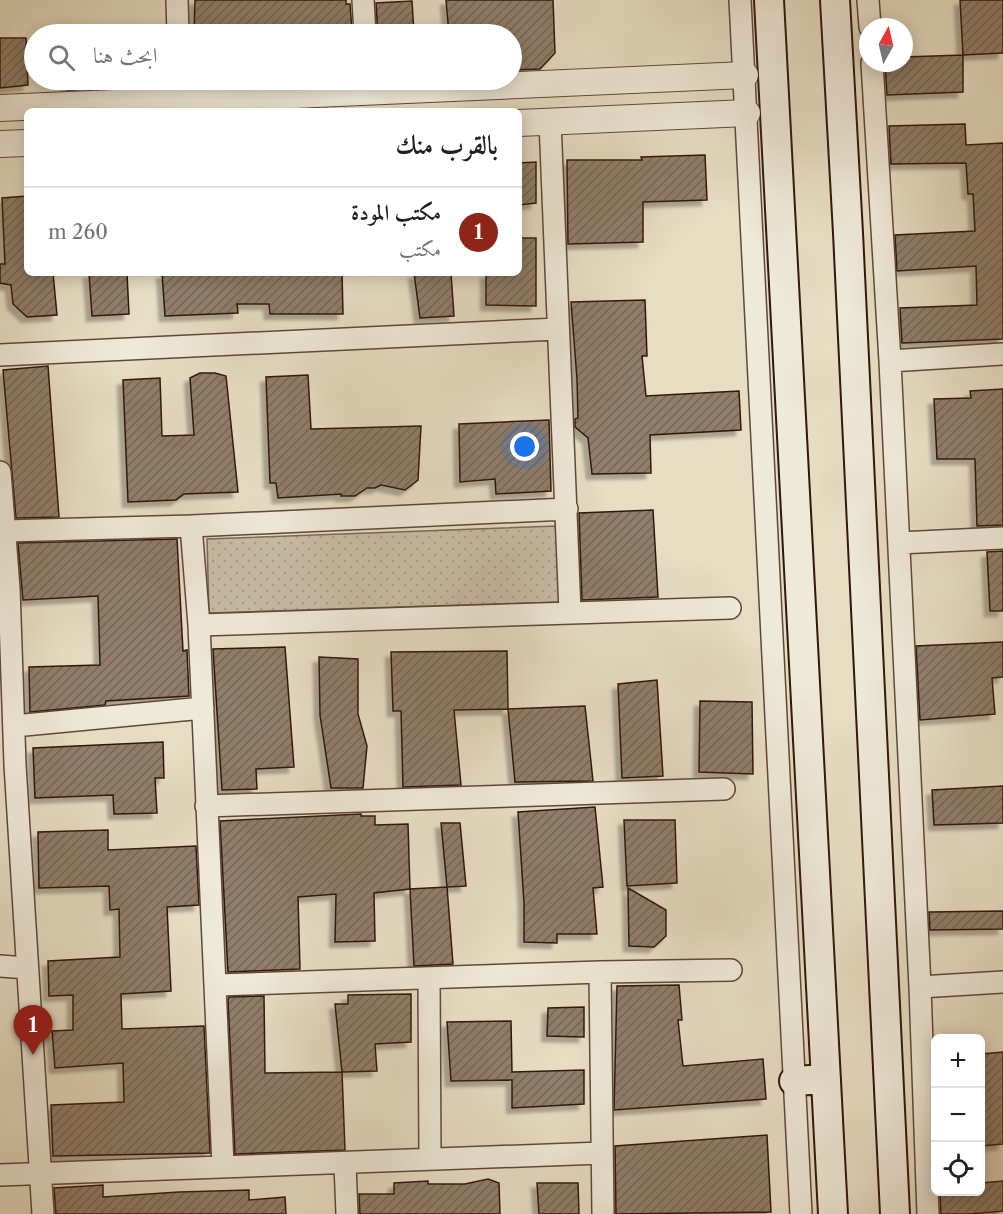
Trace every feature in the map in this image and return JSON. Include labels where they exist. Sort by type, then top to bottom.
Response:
[{"type":"main road","points":[[769,0],[833,1214]]},
{"type":"main road","points":[[835,0],[849,245],[895,1214]]},
{"type":"main road","points":[[794,1081],[826,1079]]},
{"type":"street","points":[[177,0],[178,24]]},
{"type":"street","points":[[363,0],[364,24]]},
{"type":"street","points":[[740,0],[801,1214]]},
{"type":"street","points":[[868,0],[869,18]]},
{"type":"street","points":[[873,72],[890,361],[920,987],[928,1214]]},
{"type":"street","points":[[522,81],[745,75]]},
{"type":"street","points":[[0,108],[171,90]]},
{"type":"street","points":[[522,123],[747,113]]},
{"type":"street","points":[[550,121],[570,612]]},
{"type":"street","points":[[0,144],[24,143]]},
{"type":"street","points":[[0,355],[558,328]]},
{"type":"street","points":[[890,361],[1003,354]]},
{"type":"street","points":[[0,472],[14,726],[8,765],[27,968],[43,1214]]},
{"type":"street","points":[[5,531],[191,526],[567,508]]},
{"type":"street","points":[[191,526],[199,625],[206,806],[217,985],[223,1166]]},
{"type":"street","points":[[898,543],[1003,538]]},
{"type":"street","points":[[199,625],[730,608]]},
{"type":"street","points":[[14,726],[202,708]]},
{"type":"street","points":[[206,806],[724,789]]},
{"type":"street","points":[[0,966],[27,968]]},
{"type":"street","points":[[217,985],[600,972],[731,970]]},
{"type":"street","points":[[600,972],[603,1214]]},
{"type":"street","points":[[429,979],[430,1158]]},
{"type":"street","points":[[920,987],[1003,982]]},
{"type":"street","points":[[0,1175],[602,1153]]},
{"type":"street","points":[[345,1164],[347,1214]]},
{"type":"shaded area","points":[[557,526],[560,602],[209,613],[207,539]]},
{"type":"building","points":[[195,0],[346,0],[346,4],[350,4],[351,24],[194,24]]},
{"type":"building","points":[[446,0],[553,0],[555,53],[540,69],[522,70],[522,24],[448,24]]},
{"type":"building","points":[[960,0],[1003,0],[1003,53],[963,55]]},
{"type":"building","points":[[412,1],[413,24],[377,24],[376,3]]},
{"type":"building","points":[[0,38],[24,38],[24,85],[0,88]]},
{"type":"building","points":[[963,55],[963,92],[887,95],[886,72],[913,72],[913,57]]},
{"type":"building","points":[[965,124],[966,145],[1003,143],[1003,339],[902,343],[900,308],[977,305],[976,266],[897,271],[895,235],[975,231],[973,194],[968,194],[966,163],[891,164],[889,126]]},
{"type":"building","points":[[705,155],[707,200],[643,202],[643,242],[568,244],[567,160],[642,160],[641,157]]},
{"type":"building","points":[[536,162],[536,203],[522,205],[522,163]]},
{"type":"building","points":[[24,196],[24,276],[53,276],[57,315],[27,317],[13,304],[11,285],[0,283],[0,264],[5,264],[2,198]]},
{"type":"building","points":[[522,238],[536,238],[536,306],[486,305],[486,276],[522,276]]},
{"type":"building","points":[[89,276],[127,276],[129,314],[92,316]]},
{"type":"building","points":[[162,276],[342,276],[343,314],[270,314],[269,304],[237,304],[238,313],[165,316]]},
{"type":"building","points":[[414,276],[451,276],[454,316],[420,318]]},
{"type":"building","points":[[645,300],[647,356],[642,356],[646,396],[739,391],[741,430],[650,435],[651,473],[592,474],[588,438],[575,427],[575,419],[578,418],[577,379],[571,302]]},
{"type":"building","points":[[48,366],[59,517],[16,518],[3,370]]},
{"type":"building","points":[[200,373],[226,376],[238,492],[184,494],[176,500],[128,502],[123,380],[160,378],[162,436],[194,435],[190,378]]},
{"type":"building","points":[[308,375],[311,429],[421,426],[418,480],[405,490],[381,485],[367,488],[355,496],[341,496],[341,494],[278,498],[276,483],[270,483],[266,377]]},
{"type":"building","points":[[1003,389],[1003,525],[977,526],[975,459],[937,459],[934,399],[971,398],[970,391]]},
{"type":"building","points":[[549,420],[551,491],[496,494],[495,479],[460,482],[459,424]]},
{"type":"building","points":[[653,510],[658,597],[582,600],[579,513]]},
{"type":"building","points":[[177,539],[183,651],[187,650],[189,696],[106,701],[105,705],[30,712],[29,667],[100,665],[98,596],[23,600],[18,543]]},
{"type":"building","points":[[1003,551],[1003,611],[990,611],[987,552]]},
{"type":"building","points":[[1003,642],[1003,677],[992,678],[995,714],[920,720],[916,646]]},
{"type":"building","points":[[285,647],[294,767],[256,769],[257,789],[222,790],[213,649]]},
{"type":"building","points":[[507,651],[508,709],[454,710],[461,785],[403,787],[401,711],[393,711],[391,652]]},
{"type":"building","points":[[319,657],[358,659],[358,714],[367,746],[363,788],[331,788],[320,715]]},
{"type":"building","points":[[657,680],[663,776],[622,778],[618,684]]},
{"type":"building","points":[[700,701],[752,702],[753,774],[699,772]]},
{"type":"building","points":[[585,706],[593,781],[515,782],[508,709]]},
{"type":"building","points":[[163,742],[164,778],[155,778],[157,813],[114,814],[113,795],[35,798],[33,748]]},
{"type":"building","points":[[1003,786],[1003,823],[934,825],[932,790]]},
{"type":"building","points":[[595,807],[603,887],[593,888],[597,934],[557,934],[557,943],[524,942],[518,812]]},
{"type":"building","points":[[361,814],[361,816],[375,816],[375,825],[408,824],[410,889],[374,893],[375,941],[335,942],[336,894],[298,897],[300,969],[228,972],[220,821]]},
{"type":"building","points":[[624,820],[675,820],[677,883],[627,886]]},
{"type":"building","points":[[441,823],[460,823],[466,886],[447,887]]},
{"type":"building","points":[[108,830],[108,850],[196,846],[199,905],[167,907],[171,991],[121,994],[122,1029],[204,1026],[210,1153],[53,1156],[51,1105],[124,1102],[123,1063],[55,1068],[52,1031],[73,1030],[73,995],[49,996],[48,961],[120,957],[119,909],[110,910],[109,886],[39,888],[38,832]]},
{"type":"building","points":[[447,887],[453,964],[414,966],[410,889]]},
{"type":"building","points":[[628,888],[666,910],[666,936],[654,947],[629,946]]},
{"type":"building","points":[[1003,911],[1003,929],[930,930],[929,912]]},
{"type":"building","points":[[679,985],[682,1020],[678,1020],[683,1066],[763,1059],[766,1099],[614,1110],[617,986]]},
{"type":"building","points":[[411,994],[411,1042],[375,1044],[377,1071],[342,1072],[335,1004],[348,1004],[348,995]]},
{"type":"building","points":[[264,996],[265,1073],[342,1072],[345,1150],[235,1154],[228,1000],[229,997]]},
{"type":"building","points":[[584,1007],[584,1037],[547,1036],[548,1008]]},
{"type":"building","points":[[511,1021],[512,1072],[584,1070],[584,1104],[512,1108],[512,1080],[451,1081],[447,1022]]},
{"type":"building","points":[[1003,1052],[1003,1144],[985,1146],[985,1054]]},
{"type":"building","points":[[767,1135],[771,1212],[616,1214],[615,1146]]},
{"type":"building","points":[[488,1179],[499,1183],[500,1214],[360,1214],[359,1194],[394,1194],[394,1183],[428,1181],[428,1184],[465,1184]]},
{"type":"building","points":[[1003,1181],[1003,1211],[941,1214],[940,1196],[985,1196],[985,1183]]},
{"type":"building","points":[[537,1183],[578,1183],[579,1214],[539,1214]]},
{"type":"building","points":[[103,1185],[103,1197],[249,1190],[249,1200],[285,1197],[286,1214],[56,1214],[54,1188]]},
{"type":"place","name":"مكتب المودة","points":[[33,1055]]}]
